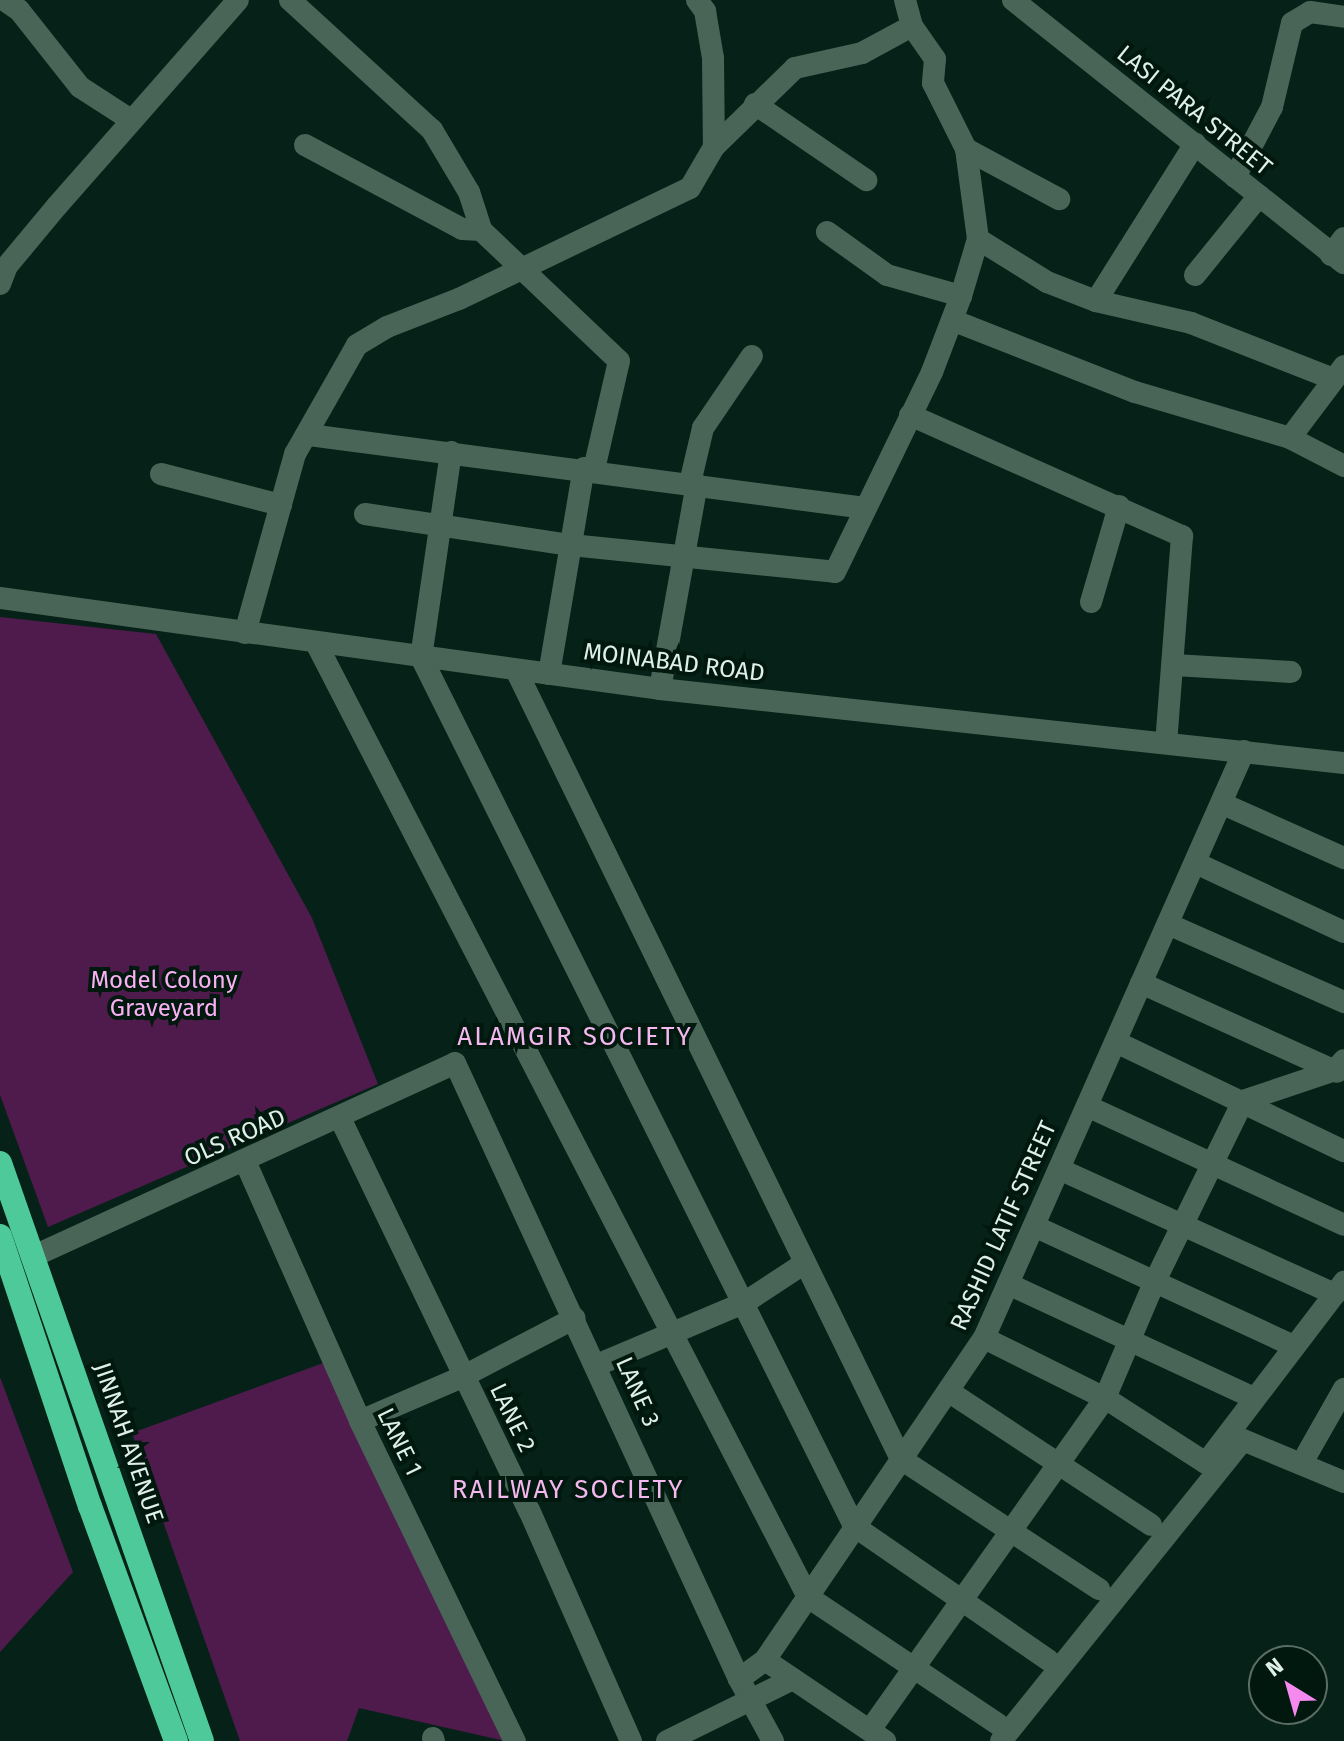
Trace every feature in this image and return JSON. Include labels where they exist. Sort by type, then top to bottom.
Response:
[{"type":"highway","name":"JINNAH AVENUE","points":[[0,1163],[202,1741]]},
{"type":"highway","points":[[0,1236],[6,1264],[171,1739]]},
{"type":"street","points":[[4,0],[19,10],[80,87],[131,120]]},
{"type":"street","points":[[0,284],[7,266],[238,0]]},
{"type":"street","points":[[290,0],[432,130],[469,192],[481,230],[524,265],[619,361],[571,545],[549,674]]},
{"type":"street","points":[[697,0],[705,11],[713,58],[714,147]]},
{"type":"street","points":[[365,514],[571,545],[835,572],[952,320],[978,239],[966,149],[933,83],[935,59],[912,26],[905,0]]},
{"type":"street","name":"LASI PARA STREET","points":[[1016,1],[1259,196],[1340,252]]},
{"type":"street","points":[[1235,177],[1272,107],[1292,23],[1310,12],[1344,17]]},
{"type":"street","points":[[245,633],[295,454],[309,435],[357,345],[387,327],[459,299],[524,265],[690,188],[714,147],[795,68],[862,53],[912,26]]},
{"type":"street","points":[[755,104],[866,180]]},
{"type":"street","points":[[1096,301],[1195,144]]},
{"type":"street","points":[[305,145],[462,229],[481,230]]},
{"type":"street","points":[[966,149],[1059,199]]},
{"type":"street","points":[[1195,275],[1259,196]]},
{"type":"street","points":[[827,232],[887,275],[961,296]]},
{"type":"street","points":[[978,239],[1047,282],[1096,301],[1191,323],[1338,372],[1290,438]]},
{"type":"street","points":[[952,320],[1135,392],[1290,438],[1344,466]]},
{"type":"street","points":[[660,689],[685,557],[703,428],[752,356]]},
{"type":"street","points":[[910,415],[1177,532],[1184,541],[1166,742]]},
{"type":"street","points":[[309,435],[589,469],[865,508]]},
{"type":"street","points":[[451,452],[421,657],[854,1526],[962,1597],[1048,1660]]},
{"type":"street","points":[[161,474],[281,505]]},
{"type":"street","points":[[1091,602],[1119,506]]},
{"type":"street","name":"MOINABAD ROAD","points":[[0,598],[660,689],[1344,763]]},
{"type":"street","points":[[316,643],[808,1597],[914,1667],[999,1733],[1243,1440],[1344,1482]]},
{"type":"street","points":[[1174,665],[1291,672]]},
{"type":"street","points":[[516,670],[901,1459],[1008,1533],[1099,1589]]},
{"type":"street","name":"RASHID LATIF STREET","points":[[739,1679],[765,1660],[984,1338],[1141,983],[1198,864],[1244,751]]},
{"type":"street","points":[[1223,804],[1344,858]]},
{"type":"street","points":[[1198,864],[1344,932]]},
{"type":"street","points":[[1168,924],[1344,1002]]},
{"type":"street","points":[[1141,983],[1341,1069]]},
{"type":"street","points":[[1116,1042],[1344,1151]]},
{"type":"street","name":"OLS ROAD","points":[[34,1256],[341,1120],[455,1063]]},
{"type":"street","name":"LANE 3","points":[[455,1063],[597,1365],[739,1679],[754,1701],[773,1741]]},
{"type":"street","points":[[765,1660],[878,1736],[914,1667],[1105,1398],[1155,1281],[1243,1101],[1341,1069]]},
{"type":"street","points":[[1087,1106],[1213,1161],[1344,1225]]},
{"type":"street","name":"LANE 2","points":[[341,1120],[462,1377],[529,1510],[631,1741]]},
{"type":"street","name":"LANE 1","points":[[245,1161],[360,1421],[515,1741]]},
{"type":"street","points":[[984,1338],[1105,1398],[1206,1463],[1238,1427],[1254,1398],[1340,1288],[1059,1169]]},
{"type":"street","points":[[1034,1226],[1294,1346]]},
{"type":"street","points":[[597,1365],[744,1303],[805,1263]]},
{"type":"street","points":[[1008,1284],[1129,1343],[1254,1398]]},
{"type":"street","points":[[360,1421],[462,1377],[575,1318]]},
{"type":"street","points":[[1307,1454],[1344,1389]]},
{"type":"street","points":[[948,1391],[1056,1466],[1151,1525]]},
{"type":"street","points":[[1238,1427],[1344,1469]]},
{"type":"street","points":[[667,1741],[754,1701],[793,1679]]},
{"type":"green space","name":"Model Colony Graveyard","points":[[0,617],[156,634],[312,918],[378,1084],[48,1227],[0,1095]]},
{"type":"green space","points":[[326,1362],[505,1741],[359,1708],[347,1741],[240,1741],[132,1433]]},
{"type":"green space","points":[[0,1377],[73,1572],[0,1652]]},
{"type":"district","name":"ALAMGIR SOCIETY","points":[[575,1037]]},
{"type":"district","name":"RAILWAY SOCIETY","points":[[568,1490]]}]
